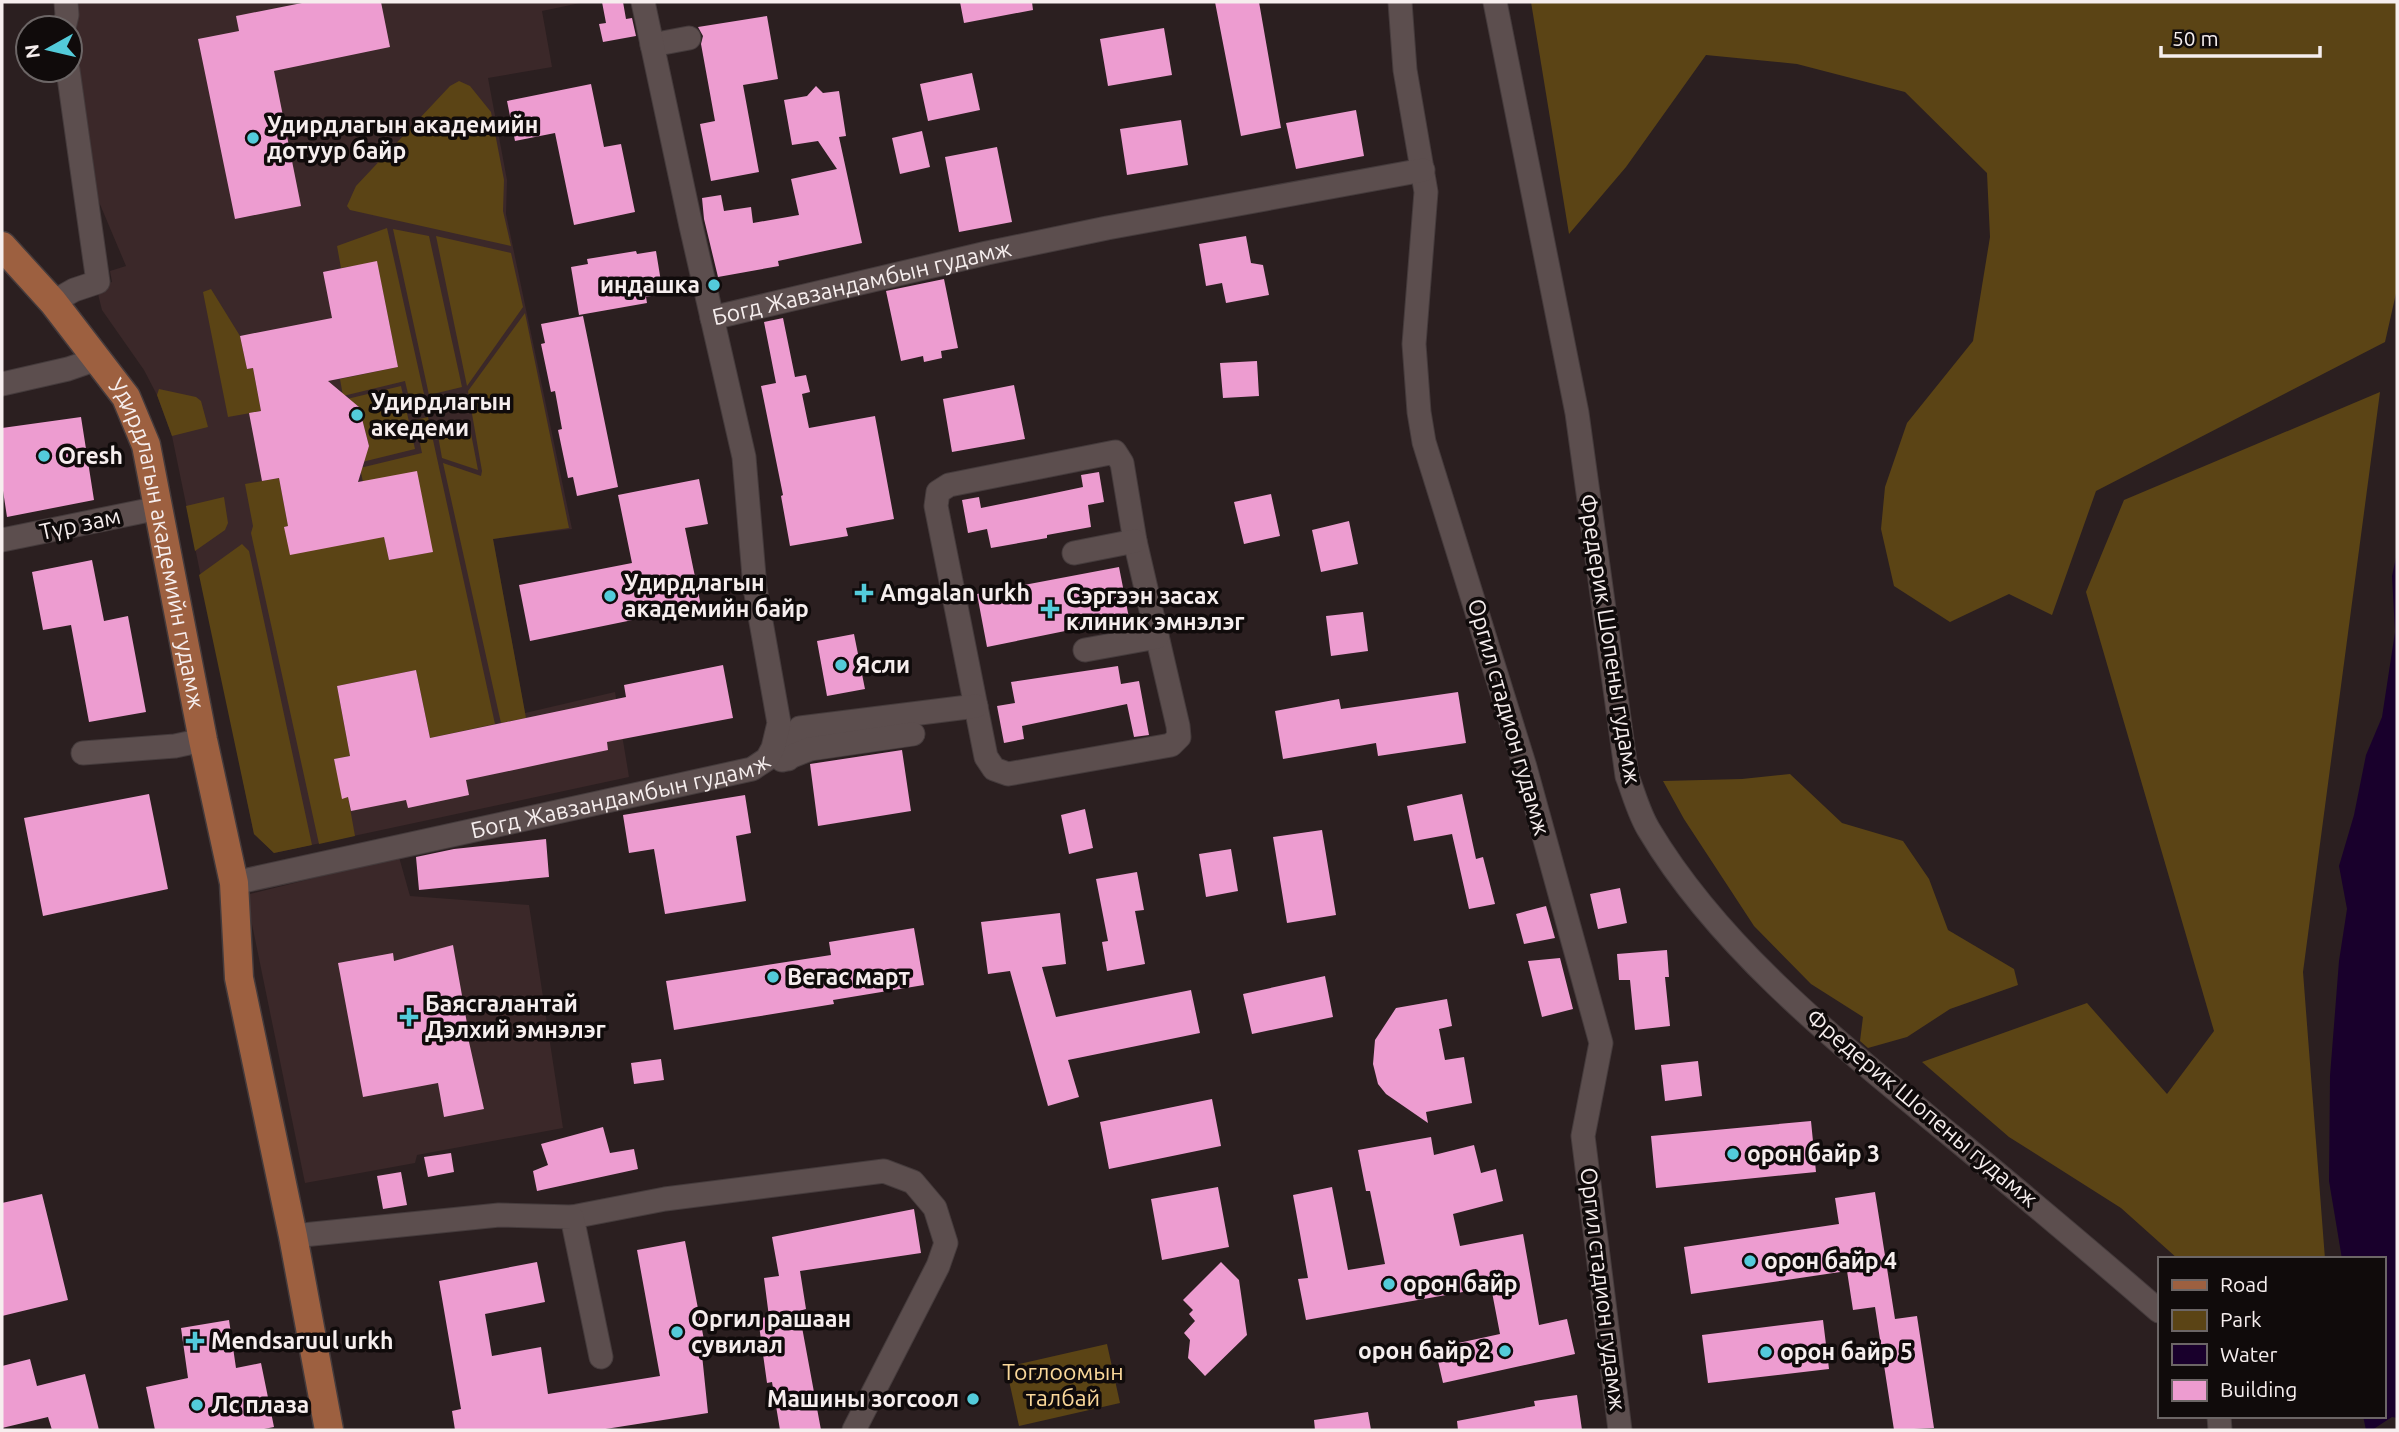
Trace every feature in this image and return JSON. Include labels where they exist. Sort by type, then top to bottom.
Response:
[{"type":"main road","name":"Удирдлагын академийн гудамж","points":[[2,246],[97,359],[126,397],[137,420],[146,445],[203,740],[234,883]]},
{"type":"main road","points":[[234,883],[239,978],[293,1236],[329,1430]]},
{"type":"street","points":[[643,2],[712,318]]},
{"type":"street","name":"Оргил стадион гудамж","points":[[1400,2],[1405,70],[1426,192],[1414,344],[1419,412],[1424,442],[1525,767],[1601,1043],[1583,1136],[1620,1430]]},
{"type":"street","name":"Фредерик Шопены гудамж","points":[[1495,2],[1577,413],[1627,776],[1647,827],[1678,875],[1746,954],[1837,1040],[2158,1310]]},
{"type":"street","points":[[652,45],[689,38]]},
{"type":"street","points":[[52,303],[74,290],[98,282],[70,84]]},
{"type":"street","name":"Богд Жавзандамбын гудамж","points":[[234,883],[752,769],[767,759],[773,748],[779,723],[755,588],[744,457],[712,318],[987,253],[1107,228],[1423,170]]},
{"type":"street","points":[[2,384],[68,369],[97,359]]},
{"type":"street","points":[[1115,452],[1122,463],[1135,541],[1179,737],[1171,745],[1008,774],[994,769],[986,757],[936,506],[938,492],[949,485],[1115,452]]},
{"type":"street","name":"Түр зам","points":[[2,540],[159,508]]},
{"type":"street","points":[[1074,553],[1135,541]]},
{"type":"street","points":[[1085,650],[1157,637]]},
{"type":"street","points":[[788,759],[800,728],[976,706]]},
{"type":"street","points":[[752,769],[788,759],[810,749],[914,734]]},
{"type":"street","points":[[82,753],[175,746],[203,740]]},
{"type":"street","points":[[293,1236],[499,1215],[572,1217],[665,1199],[884,1171],[914,1182],[935,1208],[946,1242],[939,1266],[854,1430]]},
{"type":"street","points":[[572,1217],[601,1357]]},
{"type":"shaded area","name":"Удирдлагын акедеми","points":[[585,2],[542,11],[552,67],[488,78],[507,180],[506,214],[572,529],[493,539],[525,713],[615,692],[629,777],[274,853],[254,834],[172,436],[157,395],[144,370],[102,310],[96,286],[112,282],[110,271],[126,266],[91,183],[78,84],[84,84],[84,14],[78,14],[79,3]]},
{"type":"shaded area","name":"Баясгалантай Дэлхий эмнэлэг","points":[[399,857],[410,896],[529,905],[563,1128],[417,1155],[415,1163],[305,1183],[246,895]]},
{"type":"green space","points":[[1531,2],[2397,2],[2397,289],[2385,342],[2096,491],[2052,615],[2009,594],[1950,622],[1894,586],[1881,529],[1885,487],[1907,423],[1973,341],[1990,237],[1987,173],[1905,92],[1797,64],[1706,55],[1626,167],[1569,234]]},
{"type":"green space","points":[[459,81],[470,86],[491,112],[504,180],[503,211],[511,246],[350,210],[347,206],[356,186],[450,86]]},
{"type":"green space","points":[[387,228],[428,412],[413,415],[405,381],[343,396],[340,379],[398,367],[377,262],[341,268],[337,246]]},
{"type":"green space","points":[[393,229],[429,236],[462,387],[429,395]]},
{"type":"green space","points":[[436,236],[511,253],[523,307],[467,386]]},
{"type":"green space","points":[[211,289],[240,336],[247,369],[253,368],[261,411],[228,417],[203,292]]},
{"type":"green space","points":[[525,313],[569,528],[493,539],[526,718],[501,723],[443,463],[481,476],[468,391]]},
{"type":"green space","points":[[401,386],[415,449],[362,462],[369,446],[359,407],[347,399]]},
{"type":"green space","points":[[159,389],[196,397],[201,401],[208,427],[172,436],[157,395]]},
{"type":"green space","points":[[2380,392],[2303,972],[2325,1257],[2176,1257],[2121,1208],[2009,1137],[1922,1062],[2087,1003],[2167,1094],[2214,1031],[2086,592],[2124,500]]},
{"type":"green space","points":[[428,417],[495,724],[430,738],[416,670],[337,686],[350,756],[334,759],[343,798],[348,797],[355,836],[319,844],[251,533],[253,526],[245,484],[279,478],[288,526],[284,527],[384,537],[389,560],[432,552],[417,472],[363,482],[360,468],[422,453],[415,420]]},
{"type":"green space","points":[[469,423],[478,470],[442,458],[437,430]]},
{"type":"green space","points":[[224,497],[228,523],[225,530],[195,551],[186,506]]},
{"type":"green space","points":[[242,544],[249,551],[312,845],[274,853],[254,834],[199,575]]},
{"type":"green space","points":[[1790,774],[1842,823],[1903,841],[1929,879],[1948,930],[2014,969],[2018,985],[1950,1009],[1907,1037],[1868,1048],[1860,1041],[1863,1017],[1811,984],[1754,926],[1684,819],[1663,781],[1742,779]]},
{"type":"green space","name":"Тоглоомын талбай","points":[[1107,1344],[1120,1403],[1019,1426],[1006,1367]]},
{"type":"water","points":[[2397,553],[2397,1418],[2392,1417],[2372,1430],[2366,1430],[2363,1418],[2385,1418],[2385,1257],[2342,1257],[2329,1181],[2330,1076],[2339,961],[2347,909],[2339,866],[2354,815],[2366,755],[2382,717],[2395,632],[2392,576]]},
{"type":"building","name":"Удирдлагын академийн дотуур байр","points":[[307,2],[381,2],[390,47],[274,71],[301,206],[235,219],[198,39],[239,31],[236,16]]},
{"type":"building","points":[[602,2],[623,2],[626,19],[632,18],[636,36],[603,42],[599,24],[606,23]]},
{"type":"building","points":[[960,2],[1032,2],[1033,10],[964,23]]},
{"type":"building","points":[[1215,2],[1259,2],[1281,128],[1241,136]]},
{"type":"building","points":[[767,16],[778,79],[743,85],[759,172],[711,181],[700,124],[715,121],[701,44],[703,36],[698,27]]},
{"type":"building","points":[[1164,28],[1172,75],[1108,86],[1100,39]]},
{"type":"building","points":[[972,73],[980,110],[928,121],[920,84]]},
{"type":"building","points":[[591,84],[604,147],[621,144],[635,212],[574,225],[555,133],[515,141],[507,101]]},
{"type":"building","points":[[816,86],[823,93],[839,91],[846,136],[839,137],[862,243],[778,261],[779,266],[718,277],[704,219],[702,198],[721,195],[724,211],[751,207],[753,223],[799,215],[791,179],[837,169],[818,141],[792,145],[784,100],[807,96]]},
{"type":"building","points":[[1356,110],[1364,156],[1296,169],[1286,123]]},
{"type":"building","points":[[1181,120],[1188,165],[1127,175],[1120,129]]},
{"type":"building","points":[[922,131],[930,167],[900,174],[892,138]]},
{"type":"building","points":[[997,147],[1012,222],[959,232],[945,157]]},
{"type":"building","points":[[1246,236],[1251,263],[1263,265],[1269,295],[1226,303],[1222,283],[1206,286],[1199,244]]},
{"type":"building","points":[[636,251],[637,254],[656,251],[663,294],[646,297],[647,303],[579,315],[571,267],[588,264],[587,259]]},
{"type":"building","points":[[377,261],[398,367],[328,381],[359,407],[369,446],[358,482],[417,471],[433,552],[389,560],[384,537],[290,555],[284,527],[288,526],[279,478],[262,481],[249,413],[261,411],[253,368],[247,369],[240,336],[332,318],[323,272]]},
{"type":"building","points":[[944,279],[958,348],[941,351],[942,358],[924,362],[923,356],[901,361],[886,291]]},
{"type":"building","points":[[583,316],[618,487],[577,496],[573,477],[568,478],[558,430],[562,429],[555,391],[551,392],[541,344],[545,343],[541,324]]},
{"type":"building","points":[[783,318],[795,377],[806,375],[810,392],[802,394],[809,428],[875,416],[894,519],[846,528],[848,536],[790,546],[781,496],[783,495],[761,386],[776,383],[764,322]]},
{"type":"building","points":[[1257,361],[1259,396],[1223,398],[1220,363]]},
{"type":"building","points":[[1014,385],[1025,439],[952,452],[943,399]]},
{"type":"building","name":"Oresh","points":[[81,417],[94,500],[7,517],[2,484],[2,428]]},
{"type":"building","points":[[1099,472],[1104,502],[1088,505],[1091,527],[991,548],[987,529],[968,533],[962,500],[979,497],[981,508],[1026,499],[1083,487],[1081,475]]},
{"type":"building","name":"Удирдлагын академийн байр","points":[[699,479],[708,524],[685,528],[701,606],[530,641],[519,585],[632,563],[618,495]]},
{"type":"building","points":[[1271,494],[1280,536],[1244,544],[1234,502]]},
{"type":"building","points":[[1349,521],[1358,564],[1321,572],[1312,530]]},
{"type":"building","points":[[92,560],[104,621],[128,616],[146,712],[89,722],[71,625],[43,630],[32,572]]},
{"type":"building","points":[[1119,567],[1129,618],[987,647],[977,594]]},
{"type":"building","points":[[1363,612],[1368,651],[1331,656],[1326,616]]},
{"type":"building","name":"Ясли","points":[[854,634],[865,689],[827,696],[817,641]]},
{"type":"building","points":[[723,665],[733,718],[607,742],[608,750],[466,780],[469,795],[408,808],[406,800],[351,811],[348,797],[342,799],[334,759],[350,756],[337,686],[416,670],[430,738],[626,697],[624,685]]},
{"type":"building","points":[[1118,666],[1121,684],[1139,681],[1149,735],[1134,737],[1127,704],[1022,726],[1024,739],[1004,743],[997,706],[1015,703],[1011,682]]},
{"type":"building","points":[[1458,692],[1466,743],[1378,756],[1376,743],[1283,759],[1275,711],[1339,699],[1341,709]]},
{"type":"building","points":[[902,750],[911,811],[818,826],[810,764]]},
{"type":"building","points":[[149,794],[168,889],[43,916],[24,818]]},
{"type":"building","points":[[1462,794],[1476,859],[1483,857],[1495,904],[1469,909],[1452,834],[1414,841],[1407,806]]},
{"type":"building","points":[[745,795],[751,833],[736,836],[746,901],[665,914],[654,849],[629,853],[623,815]]},
{"type":"building","points":[[1085,809],[1093,848],[1069,854],[1061,815]]},
{"type":"building","points":[[1322,830],[1336,915],[1287,923],[1273,837]]},
{"type":"building","points":[[546,839],[549,877],[419,890],[416,857],[454,849]]},
{"type":"building","points":[[1231,849],[1238,891],[1206,897],[1199,854]]},
{"type":"building","points":[[1137,872],[1144,910],[1135,911],[1145,964],[1107,971],[1102,942],[1108,941],[1096,879]]},
{"type":"building","points":[[1620,888],[1627,923],[1598,929],[1590,894]]},
{"type":"building","points":[[1546,906],[1555,938],[1524,944],[1516,914]]},
{"type":"building","points":[[1060,913],[1066,964],[1042,967],[1056,1017],[1191,990],[1200,1033],[1068,1060],[1079,1097],[1048,1106],[1010,971],[988,974],[981,922]]},
{"type":"building","points":[[914,928],[924,985],[833,1000],[834,1004],[674,1030],[666,981],[831,955],[829,942]]},
{"type":"building","points":[[453,945],[467,1033],[484,1109],[444,1117],[438,1083],[363,1097],[338,963],[393,953],[394,961]]},
{"type":"building","points":[[1667,950],[1669,977],[1665,977],[1670,1026],[1635,1030],[1630,980],[1619,980],[1617,954]]},
{"type":"building","points":[[1560,958],[1573,1009],[1542,1017],[1528,961]]},
{"type":"building","points":[[1325,976],[1333,1017],[1252,1034],[1243,994]]},
{"type":"building","points":[[1447,999],[1452,1026],[1439,1029],[1445,1060],[1464,1057],[1472,1103],[1426,1112],[1428,1123],[1386,1094],[1378,1084],[1373,1064],[1375,1040],[1396,1008]]},
{"type":"building","points":[[661,1059],[664,1080],[634,1084],[631,1063]]},
{"type":"building","points":[[1698,1061],[1702,1096],[1665,1101],[1661,1065]]},
{"type":"building","points":[[1212,1099],[1221,1146],[1109,1169],[1100,1122]]},
{"type":"building","name":"орон байр 3","points":[[1811,1121],[1816,1172],[1656,1188],[1651,1136]]},
{"type":"building","points":[[603,1127],[610,1153],[634,1149],[638,1169],[537,1191],[533,1171],[548,1165],[541,1144]]},
{"type":"building","points":[[1431,1137],[1434,1155],[1474,1145],[1481,1173],[1496,1169],[1503,1201],[1453,1214],[1460,1246],[1523,1234],[1539,1325],[1567,1319],[1575,1354],[1443,1383],[1435,1348],[1500,1334],[1491,1287],[1306,1320],[1298,1279],[1308,1278],[1293,1195],[1332,1187],[1348,1270],[1385,1264],[1370,1191],[1366,1191],[1358,1150]]},
{"type":"building","points":[[451,1153],[454,1172],[428,1177],[424,1157]]},
{"type":"building","points":[[401,1172],[407,1205],[383,1209],[377,1176]]},
{"type":"building","points":[[1218,1187],[1229,1247],[1162,1260],[1151,1199]]},
{"type":"building","points":[[1875,1192],[1895,1319],[1917,1316],[1934,1428],[1894,1430],[1875,1307],[1853,1310],[1847,1271],[1691,1294],[1684,1247],[1839,1224],[1835,1198]]},
{"type":"building","points":[[42,1194],[68,1300],[2,1316],[2,1203]]},
{"type":"building","points":[[914,1209],[921,1253],[800,1271],[806,1309],[799,1311],[821,1430],[780,1430],[772,1382],[767,1383],[758,1318],[769,1317],[764,1278],[779,1276],[772,1237]]},
{"type":"building","name":"Оргил рашаан сувилал","points":[[685,1241],[705,1345],[701,1345],[708,1413],[599,1430],[455,1430],[452,1411],[461,1409],[439,1281],[537,1262],[545,1302],[485,1314],[492,1356],[541,1347],[548,1394],[660,1376],[637,1250]]},
{"type":"building","points":[[1221,1262],[1239,1280],[1247,1335],[1205,1376],[1188,1358],[1190,1340],[1184,1333],[1195,1321],[1189,1314],[1193,1310],[1183,1300]]},
{"type":"building","points":[[229,1320],[236,1368],[261,1363],[274,1427],[259,1430],[155,1430],[146,1387],[188,1378],[181,1328]]},
{"type":"building","name":"орон байр 5","points":[[1823,1320],[1829,1369],[1708,1383],[1702,1335]]},
{"type":"building","points":[[30,1359],[37,1386],[85,1374],[99,1430],[52,1430],[48,1417],[2,1428],[2,1366]]},
{"type":"building","points":[[1577,1395],[1582,1430],[1458,1430],[1457,1421],[1535,1406],[1534,1401]]},
{"type":"building","points":[[1368,1412],[1371,1430],[1315,1430],[1314,1420]]},
{"type":"place","name":"Удирдлагын академийн дотуур байр","points":[[253,138]]},
{"type":"place","name":"индашка","points":[[714,285]]},
{"type":"place","name":"Удирдлагын акедеми","points":[[357,415]]},
{"type":"place","name":"Oresh","points":[[44,456]]},
{"type":"place","name":"Amgalan urkh","points":[[864,593]]},
{"type":"place","name":"Удирдлагын академийн байр","points":[[610,596]]},
{"type":"place","name":"Сэргээн засах клиник эмнэлэг","points":[[1050,609]]},
{"type":"place","name":"Ясли","points":[[841,665]]},
{"type":"place","name":"Вегас март","points":[[773,977]]},
{"type":"place","name":"Баясгалантай Дэлхий эмнэлэг","points":[[409,1017]]},
{"type":"place","name":"орон байр 3","points":[[1733,1154]]},
{"type":"place","name":"орон байр 4","points":[[1750,1261]]},
{"type":"place","name":"орон байр","points":[[1389,1284]]},
{"type":"place","name":"Оргил рашаан сувилал","points":[[677,1332]]},
{"type":"place","name":"Mendsaruul urkh","points":[[195,1341]]},
{"type":"place","name":"орон байр 2","points":[[1505,1351]]},
{"type":"place","name":"орон байр 5","points":[[1766,1352]]},
{"type":"place","name":"Машины зогсоол","points":[[973,1399]]},
{"type":"place","name":"Лс плаза","points":[[197,1405]]}]
